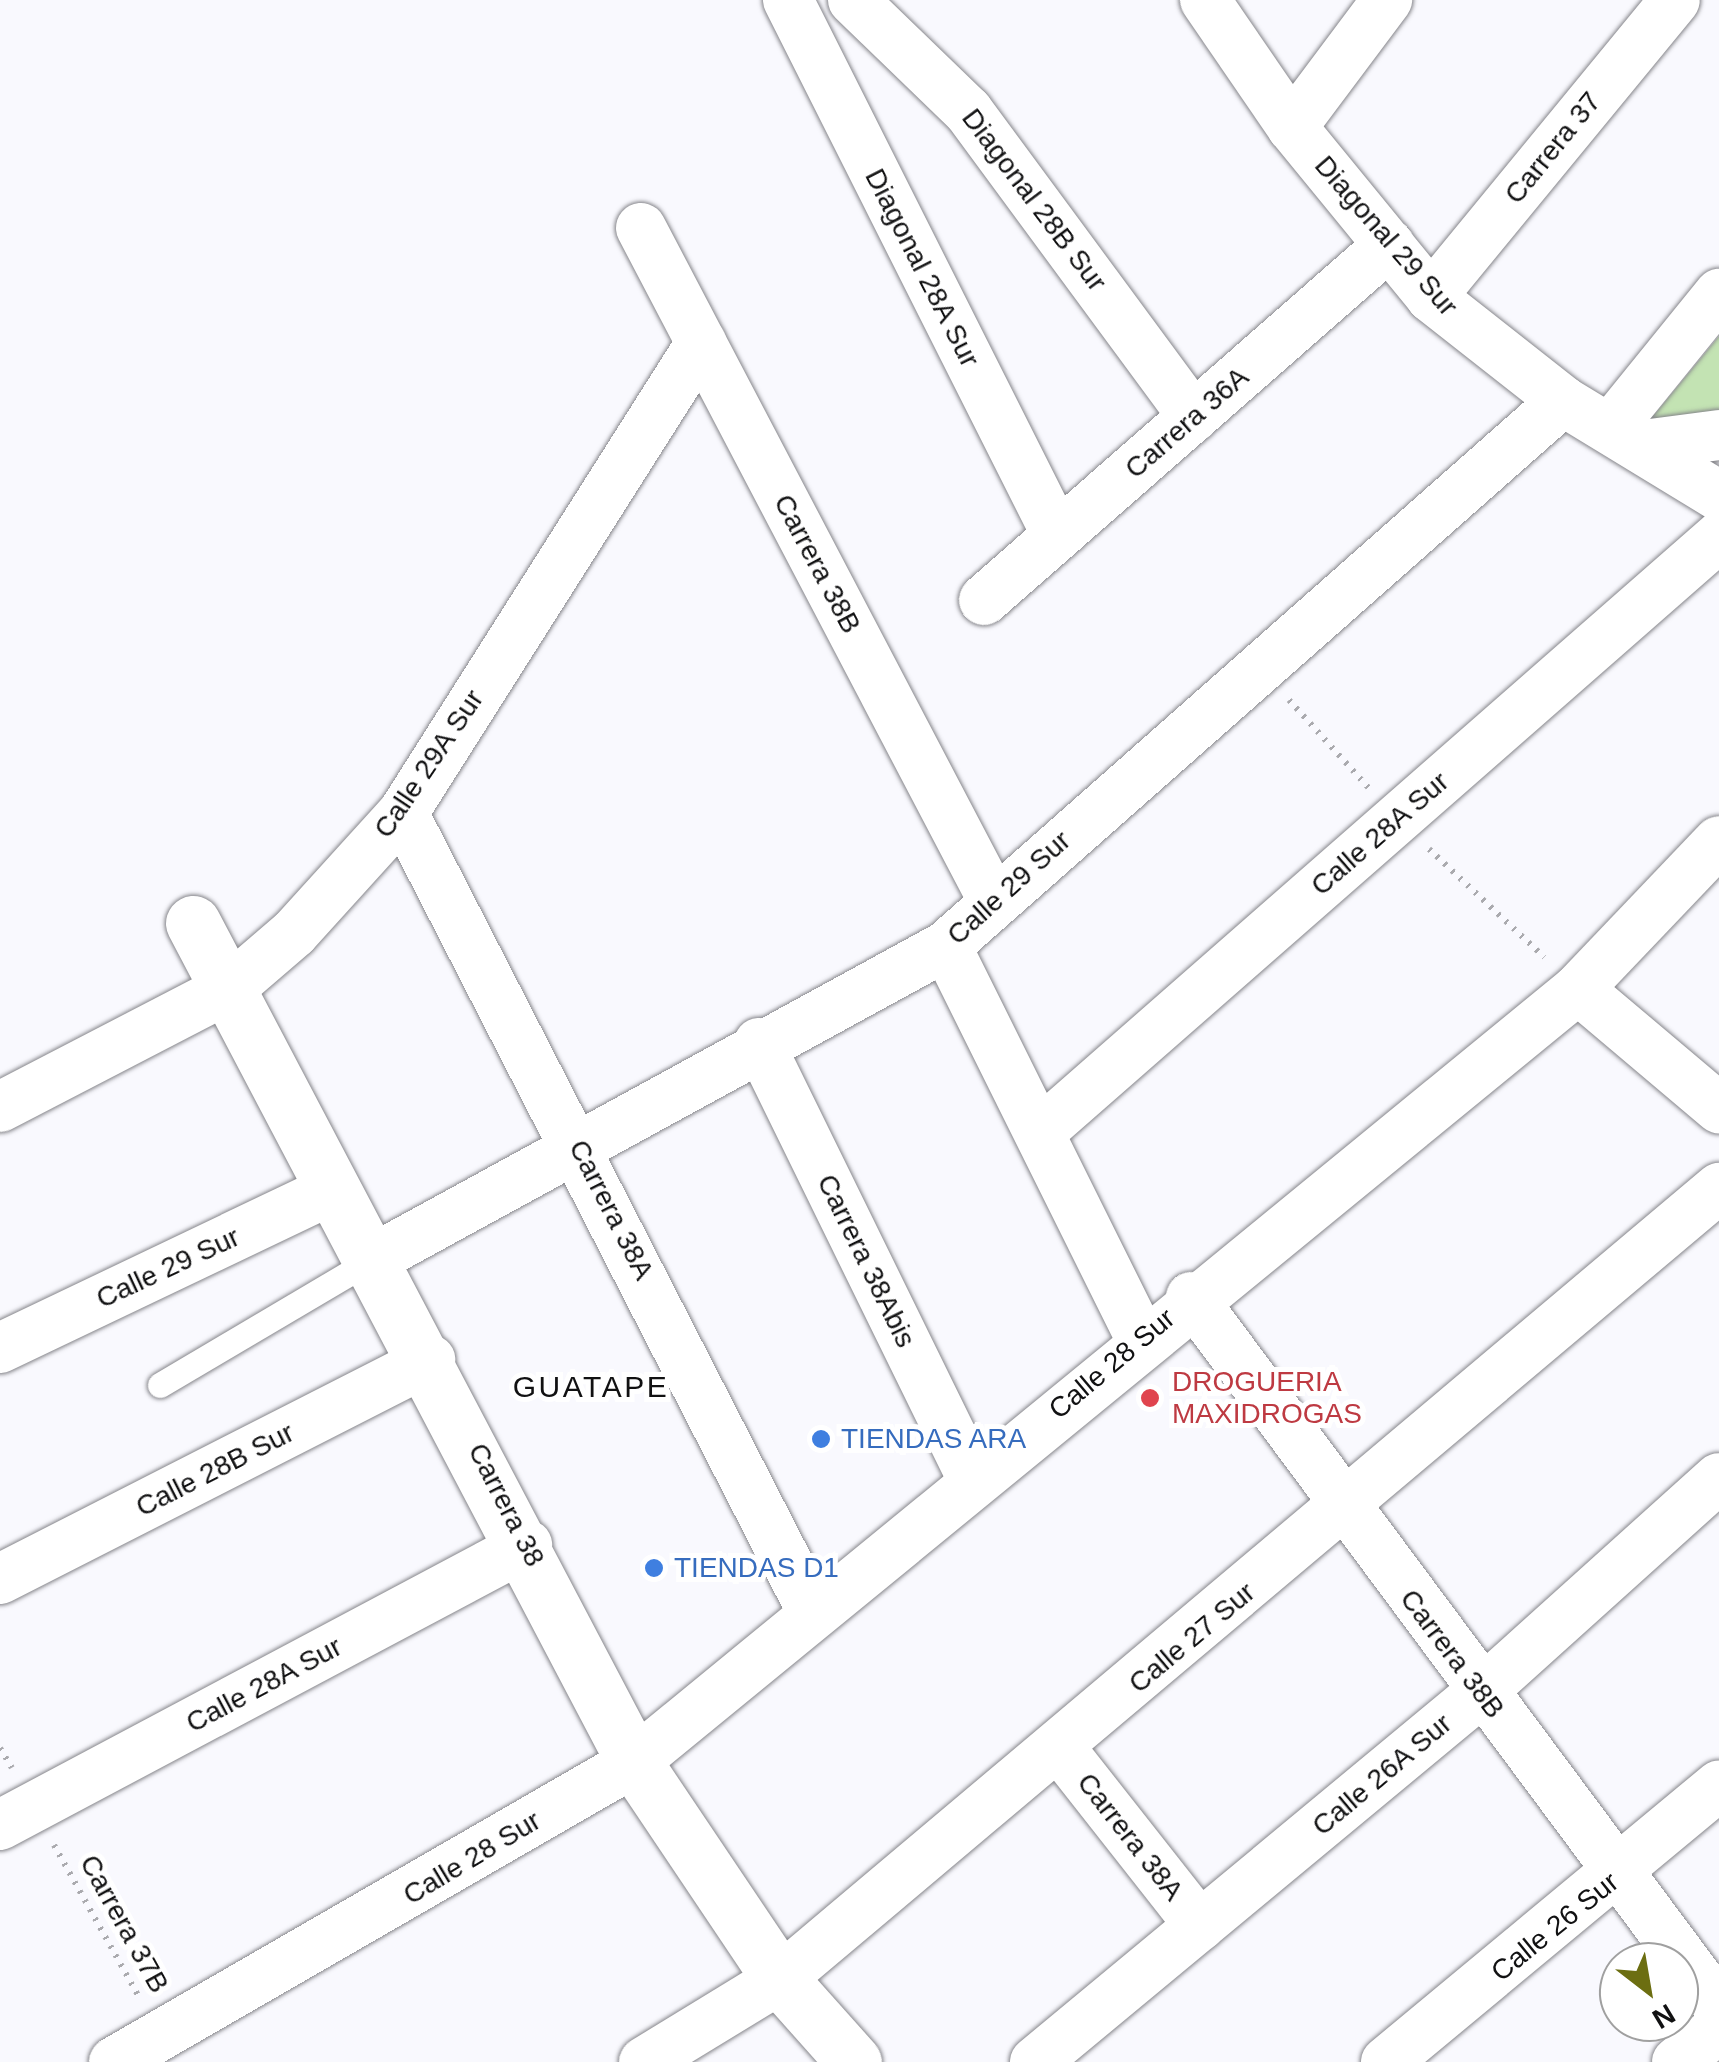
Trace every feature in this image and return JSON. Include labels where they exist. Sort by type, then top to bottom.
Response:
[{"type":"street","name":"Diagonal 28A Sur","points":[[788,0],[1057,535]]},
{"type":"street","name":"Diagonal 28B Sur","points":[[854,0],[968,111],[1194,417]]},
{"type":"street","name":"Diagonal 29 Sur","points":[[1205,0],[1292,127],[1432,296],[1563,401],[1628,435],[1719,496]]},
{"type":"street","points":[[1292,127],[1387,0]]},
{"type":"street","name":"Carrera 37","points":[[1432,296],[1675,0]]},
{"type":"street","name":"Carrera 38B","points":[[641,228],[993,900]]},
{"type":"street","name":"Carrera 36A","points":[[984,600],[1389,245]]},
{"type":"street","points":[[1628,435],[1719,294]]},
{"type":"street","name":"Calle 29A Sur","points":[[0,1107],[230,988],[403,813],[700,343]]},
{"type":"street","name":"Calle 29 Sur","points":[[376,1258],[576,1142],[946,946],[993,900],[1563,401]]},
{"type":"street","points":[[1628,435],[1719,435]]},
{"type":"street","name":"Calle 28A Sur","points":[[1041,1131],[1719,536]]},
{"type":"street","name":"Carrera 38A","points":[[403,813],[576,1142],[812,1611]]},
{"type":"street","name":"Calle 28 Sur","points":[[114,2062],[162,2039],[634,1762],[812,1611],[1143,1342],[1190,1297],[1578,989],[1719,842]]},
{"type":"street","name":"Carrera 38","points":[[193,923],[430,1360],[634,1762],[780,1979],[854,2062]]},
{"type":"street","points":[[946,946],[1143,1342]]},
{"type":"street","points":[[1578,989],[1719,1108]]},
{"type":"street","name":"Carrera 38Abis","points":[[759,1042],[973,1480]]},
{"type":"street","name":"Calle 29 Sur","points":[[0,1348],[335,1188]]},
{"type":"street","name":"Calle 27 Sur","points":[[644,2062],[780,1979],[1346,1511],[1719,1188]]},
{"type":"street","name":"Carrera 38B","points":[[1190,1297],[1480,1693],[1622,1874],[1719,2007]]},
{"type":"street","name":"Calle 28B Sur","points":[[0,1579],[430,1360]]},
{"type":"street","name":"Calle 26A Sur","points":[[1035,2062],[1480,1693],[1719,1478]]},
{"type":"street","name":"Calle 28A Sur","points":[[17,1816],[527,1545]]},
{"type":"street","name":"Carrera 38A","points":[[1060,1748],[1200,1926]]},
{"type":"street","name":"Calle 26 Sur","points":[[1386,2062],[1622,1874],[1719,1786]]},
{"type":"street","points":[[1677,2062],[1719,2028]]},
{"type":"lane","points":[[160,1385],[376,1258]]},
{"type":"path","name":"Carrera 37B","points":[[17,1816],[162,2039]]},
{"type":"green space","points":[[1719,336],[1719,412],[1649,421]]},
{"type":"place","name":"DROGUERIA MAXIDROGAS","points":[[1150,1398]]},
{"type":"place","name":"TIENDAS ARA","points":[[821,1439]]},
{"type":"place","name":"TIENDAS D1","points":[[654,1568]]},
{"type":"district","name":"GUATAPE","points":[[591,1387]]}]
